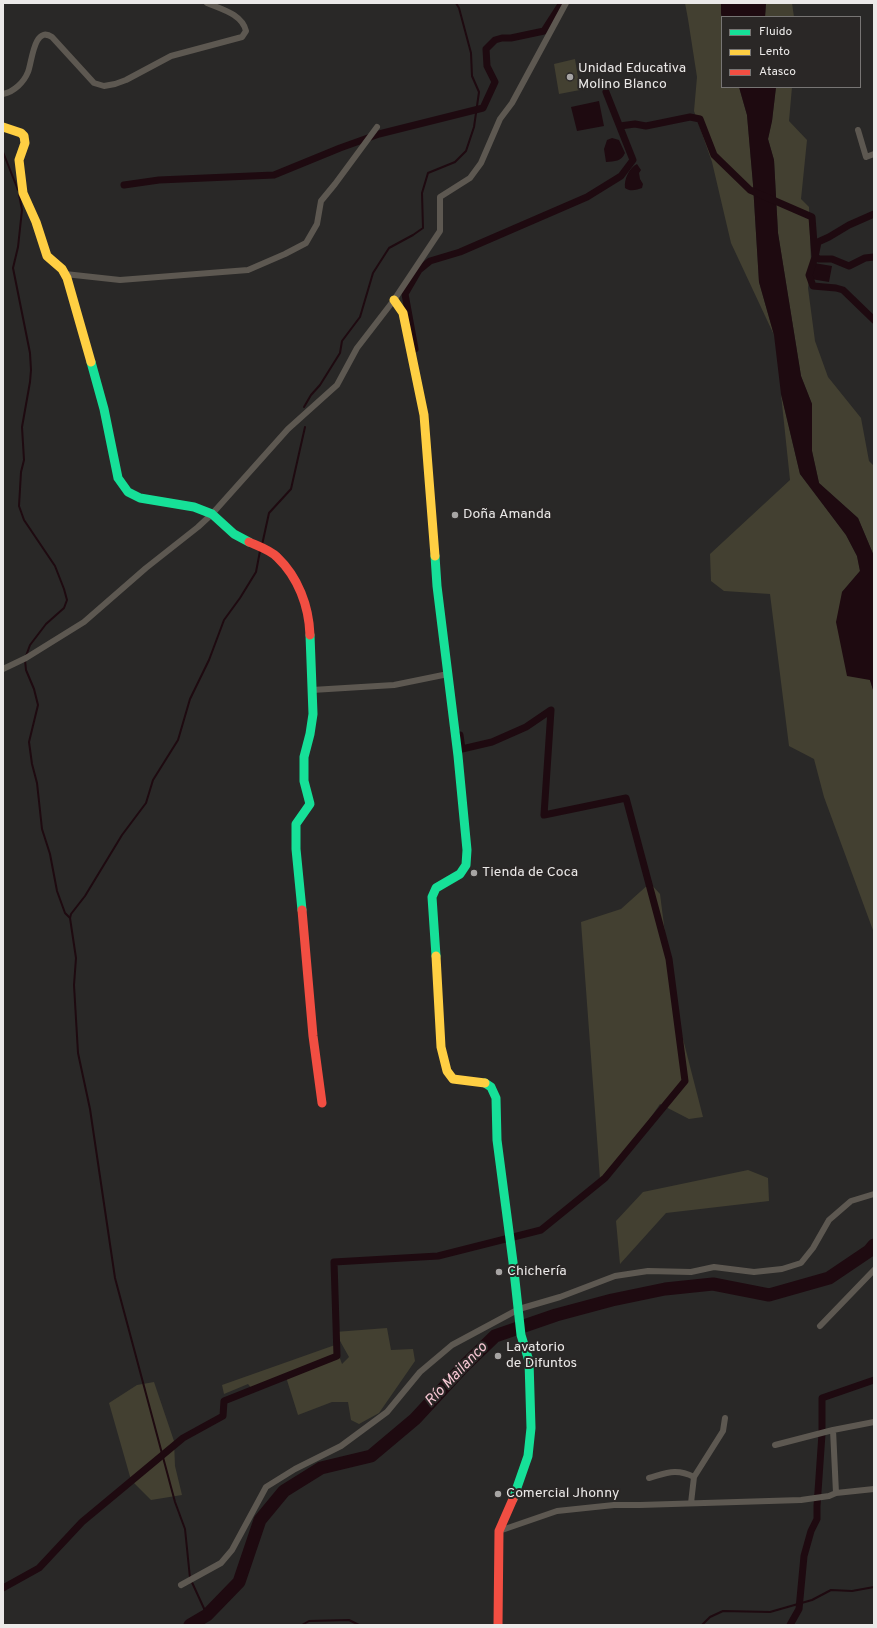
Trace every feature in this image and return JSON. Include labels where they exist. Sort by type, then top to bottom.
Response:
[{"type":"street","points":[[3,94],[19,86],[28,73],[35,46],[39,38],[44,35],[49,35],[52,37],[94,83],[104,86],[126,80],[171,56],[242,37],[246,31],[244,24],[239,18],[230,12],[207,3]]},
{"type":"street","points":[[3,669],[26,658],[84,622],[146,568],[212,514],[288,429],[337,385],[357,348],[394,300],[440,231],[440,197],[470,178],[481,163],[500,119],[512,102],[566,3]]},
{"type":"street","points":[[3,127],[21,133],[24,136],[25,143],[19,160],[23,193],[36,222],[47,256],[62,269],[65,274],[84,335],[104,409],[118,478],[128,492],[140,498],[194,507],[212,514],[234,534],[276,556],[297,583],[305,603],[310,622],[313,714],[304,757],[304,781],[310,804],[296,824],[296,849],[313,1036],[322,1103]]},
{"type":"street","points":[[65,274],[120,280],[248,270],[285,254],[306,243],[317,224],[321,201],[378,127]]},
{"type":"street","points":[[858,130],[866,157],[874,154]]},
{"type":"street","points":[[394,300],[403,313],[424,415],[438,586],[458,756],[467,850],[466,865],[460,874],[436,888],[432,897],[441,1047],[447,1071],[453,1079],[466,1082],[481,1081],[490,1086],[496,1096],[496,1134],[519,1309],[521,1335],[529,1361],[531,1428],[528,1456],[519,1485],[499,1531],[498,1625]]},
{"type":"street","points":[[312,690],[394,685],[448,674]]},
{"type":"street","points":[[181,1585],[221,1563],[232,1550],[266,1486],[295,1469],[341,1446],[387,1412],[420,1372],[452,1345],[519,1309],[560,1297],[615,1276],[648,1271],[691,1272],[714,1267],[754,1272],[782,1269],[800,1263],[813,1248],[829,1220],[851,1201],[874,1194]]},
{"type":"street","points":[[820,1326],[874,1270]]},
{"type":"street","points":[[691,1503],[694,1477],[723,1431],[725,1418]]},
{"type":"street","points":[[775,1445],[833,1430],[874,1422]]},
{"type":"street","points":[[833,1430],[836,1493]]},
{"type":"street","points":[[649,1478],[674,1472],[684,1472],[694,1477]]},
{"type":"street","points":[[499,1531],[557,1511],[614,1505],[640,1506],[801,1500],[829,1496],[836,1493],[874,1489]]},
{"type":"shaded area","points":[[685,3],[721,3],[721,88],[739,88],[747,115],[759,282],[774,335],[731,243],[712,162],[694,111],[697,77]]},
{"type":"shaded area","points":[[721,3],[766,3],[765,16],[722,16]]},
{"type":"shaded area","points":[[766,3],[792,3],[794,16],[765,16]]},
{"type":"shaded area","points":[[575,59],[580,90],[559,94],[554,64]]},
{"type":"shaded area","points":[[739,88],[776,88],[772,121],[768,139],[774,160],[778,233],[801,376],[812,404],[812,451],[819,483],[858,518],[874,556],[874,693],[870,680],[847,676],[836,622],[842,592],[860,571],[857,556],[846,535],[800,474],[781,394],[774,335],[759,282],[747,115]]},
{"type":"shaded area","points":[[776,88],[792,88],[789,121],[807,140],[801,199],[809,207],[811,263],[808,288],[815,341],[828,377],[861,418],[869,461],[874,466],[874,556],[858,518],[819,483],[812,451],[812,404],[801,376],[778,233],[774,160],[768,139],[772,121]]},
{"type":"shaded area","points":[[599,101],[604,126],[577,131],[571,107]]},
{"type":"shaded area","points":[[612,138],[619,140],[625,153],[620,160],[606,162],[604,149],[607,140]]},
{"type":"shaded area","points":[[637,164],[641,170],[639,173],[643,184],[642,188],[629,190],[625,188],[626,178],[629,171]]},
{"type":"shaded area","points":[[814,263],[832,266],[829,282],[811,279]]},
{"type":"shaded area","points":[[781,394],[800,474],[846,535],[857,556],[860,571],[842,592],[874,693],[874,933],[824,797],[814,759],[789,746],[770,594],[724,591],[711,581],[710,554],[790,480]]},
{"type":"shaded area","points":[[650,883],[660,894],[674,1004],[703,1117],[689,1119],[660,1104],[640,1133],[600,1179],[581,922],[621,909]]},
{"type":"shaded area","points":[[748,1170],[768,1178],[769,1201],[666,1213],[620,1264],[616,1221],[643,1192]]},
{"type":"shaded area","points":[[387,1328],[391,1350],[413,1349],[415,1361],[379,1413],[359,1424],[351,1420],[348,1402],[332,1402],[298,1415],[286,1377],[252,1389],[248,1384],[224,1394],[222,1385],[335,1345],[342,1364],[349,1357],[335,1332]]},
{"type":"shaded area","points":[[154,1382],[174,1441],[175,1466],[182,1495],[151,1500],[131,1480],[109,1403],[137,1385]]},
{"type":"waterway","points":[[304,407],[340,353],[342,341],[360,317],[373,273],[389,248],[423,228],[422,193],[428,173],[455,162],[466,151],[474,127],[479,92],[472,76],[471,53],[459,8],[456,3]]},
{"type":"waterway","points":[[124,185],[159,180],[274,175],[379,134],[483,108],[495,82],[487,66],[486,49],[495,40],[544,31],[562,3]]},
{"type":"waterway","points":[[415,349],[405,294],[419,270],[430,261],[460,252],[587,197],[621,176],[633,160],[606,92]]},
{"type":"waterway","points":[[620,126],[635,124],[646,126],[690,117],[700,119],[714,155],[750,190],[812,217],[815,257]]},
{"type":"waterway","points":[[3,152],[18,190]]},
{"type":"waterway","points":[[19,194],[22,210],[18,247],[13,268],[30,353],[31,370],[22,427],[24,460],[21,472],[19,506],[24,520],[55,566],[67,600],[64,608],[46,624],[30,645],[26,656]]},
{"type":"waterway","points":[[874,214],[849,225],[818,242],[809,275],[813,286],[843,290],[874,320]]},
{"type":"waterway","points":[[815,257],[819,259],[832,259],[849,266],[865,258],[874,257]]},
{"type":"waterway","points":[[262,545],[269,513],[291,489],[305,427]]},
{"type":"waterway","points":[[207,1615],[190,1578],[185,1529],[175,1502],[115,1278],[90,1109],[78,1053],[74,985],[76,958],[70,918],[71,914],[85,896],[122,835],[146,803],[153,780],[178,740],[190,699],[209,660],[224,620],[256,572],[260,551]]},
{"type":"waterway","points":[[25,660],[26,670],[34,689],[38,705],[29,742],[32,764],[37,783],[42,829],[50,854],[57,891],[65,913],[70,918]]},
{"type":"waterway","points":[[3,1588],[39,1568],[82,1522],[183,1438],[223,1416],[224,1401],[337,1356],[334,1262],[438,1256],[541,1230],[605,1178],[685,1081],[669,959],[626,798],[544,815],[551,710],[526,727],[492,742],[462,749],[460,735]]},
{"type":"waterway","name":"Río Mailanco","points":[[190,1625],[207,1615],[239,1582],[260,1520],[284,1491],[321,1468],[371,1456],[415,1419],[463,1367],[495,1336],[556,1315],[612,1300],[665,1289],[713,1284],[769,1295],[829,1278],[869,1251],[874,1245]]},
{"type":"waterway","points":[[790,1625],[799,1609],[804,1556],[811,1531],[817,1519],[822,1434],[822,1398],[874,1380]]},
{"type":"waterway","points":[[702,1625],[710,1617],[723,1611],[770,1612],[812,1600],[831,1590],[852,1591],[874,1587]]},
{"type":"waterway","points":[[302,1625],[309,1621],[349,1620],[359,1625]]},
{"type":"traffic: fast","points":[[91,362],[104,409],[118,478],[128,492],[140,498],[194,507],[212,514],[234,534],[249,542]]},
{"type":"traffic: fast","points":[[435,556],[437,586],[458,756],[467,850],[466,865],[460,874],[436,888],[432,897],[436,956]]},
{"type":"traffic: fast","points":[[302,910],[296,849],[296,824],[310,804],[304,781],[304,757],[313,714],[310,635]]},
{"type":"traffic: fast","points":[[485,1083],[491,1087],[496,1098],[497,1140],[521,1335],[529,1361],[531,1428],[528,1456],[513,1499]]},
{"type":"traffic: slow","points":[[3,127],[21,133],[24,136],[25,143],[19,160],[23,193],[36,222],[47,256],[62,269],[67,278],[91,362]]},
{"type":"traffic: slow","points":[[394,300],[403,313],[424,415],[435,556]]},
{"type":"traffic: slow","points":[[436,956],[441,1047],[447,1071],[453,1079],[485,1083]]},
{"type":"traffic: jam","points":[[249,542],[264,548],[274,555],[291,574],[305,603],[310,635]]},
{"type":"traffic: jam","points":[[302,910],[313,1036],[322,1103]]},
{"type":"traffic: jam","points":[[498,1625],[499,1531],[513,1499]]},
{"type":"place","name":"Unidad Educativa Molino Blanco","points":[[570,77]]},
{"type":"place","name":"Doña Amanda","points":[[455,515]]},
{"type":"place","name":"Tienda de Coca","points":[[474,873]]},
{"type":"place","name":"Chichería","points":[[499,1272]]},
{"type":"place","name":"Lavatorio de Difuntos","points":[[498,1356]]},
{"type":"place","name":"Comercial Jhonny","points":[[498,1494]]}]
